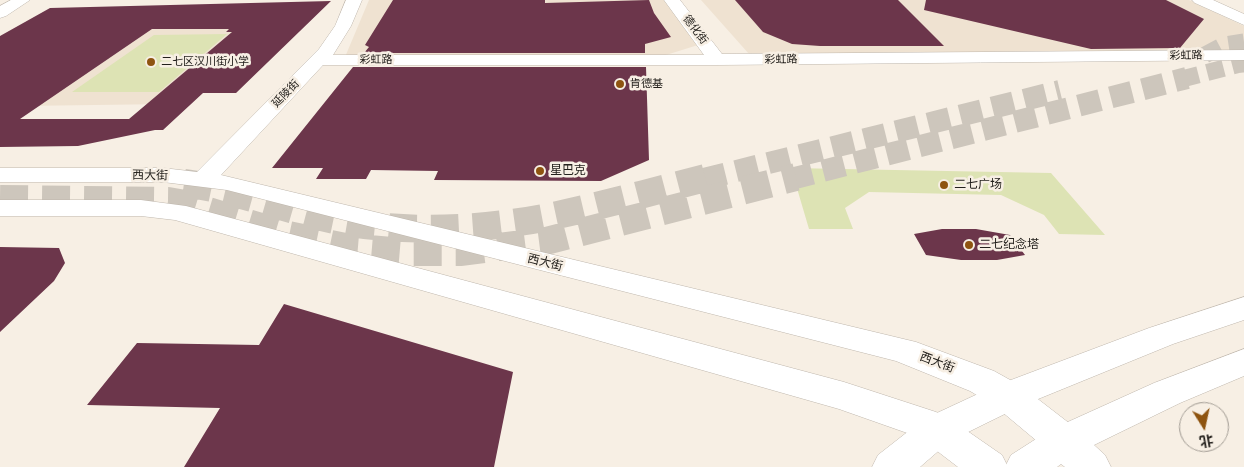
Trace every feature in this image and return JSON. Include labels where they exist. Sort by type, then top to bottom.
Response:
[{"type":"street","points":[[0,13],[22,0]]},
{"type":"street","name":"延陵街","points":[[204,179],[318,60],[343,26],[354,0]]},
{"type":"street","name":"德化街","points":[[672,0],[717,60]]},
{"type":"street","points":[[1200,0],[1242,18]]},
{"type":"street","name":"彩虹路","points":[[318,60],[717,60],[1244,55]]},
{"type":"street","name":"西大街","points":[[0,175],[163,175],[204,179],[235,185],[904,350],[982,381],[1008,396],[1064,441],[1091,467]]},
{"type":"street","points":[[0,208],[141,208],[177,212],[844,396],[923,423],[937,430],[988,467]]},
{"type":"street","points":[[892,467],[937,430],[1008,396],[1160,336],[1244,308]]},
{"type":"street","points":[[1025,467],[1064,441],[1167,393],[1244,362]]},
{"type":"shaded area","points":[[369,0],[664,0],[698,45],[666,55],[345,57]]},
{"type":"shaded area","points":[[701,0],[1189,0],[1244,26],[1244,52],[749,54]]},
{"type":"shaded area","name":"二七区汉川街小学","points":[[265,19],[170,104],[20,106],[148,20]]},
{"type":"green space","points":[[227,34],[159,92],[72,92],[154,35]]},
{"type":"green space","points":[[791,168],[1051,173],[1105,235],[1059,234],[1044,215],[1001,195],[869,192],[845,208],[853,229],[809,229]]},
{"type":"building","points":[[393,0],[545,0],[545,3],[649,0],[654,13],[671,37],[645,44],[645,53],[364,53],[369,47],[365,45]]},
{"type":"building","points":[[735,0],[898,0],[944,46],[820,46],[792,44],[763,32]]},
{"type":"building","points":[[926,0],[1166,0],[1204,19],[1180,48],[1091,49],[924,10]]},
{"type":"building","points":[[331,1],[236,93],[203,93],[163,130],[78,146],[0,147],[0,36],[50,8]],"holes":[[[152,29],[229,29],[226,32],[232,32],[129,119],[20,119]]]},
{"type":"building","points":[[353,67],[646,67],[649,160],[601,181],[434,180],[438,171],[371,170],[366,179],[316,179],[323,168],[272,168]]},
{"type":"building","name":"二七纪念塔","points":[[942,229],[976,229],[1010,235],[1025,255],[997,260],[961,260],[926,255],[914,234]]},
{"type":"building","points":[[0,247],[59,248],[65,263],[54,281],[0,332]]},
{"type":"building","points":[[284,304],[513,372],[494,467],[184,467],[220,408],[87,405],[137,343],[259,345]]},
{"type":"tunnel","points":[[1205,55],[1224,45],[1244,42]]},
{"type":"tunnel","points":[[1182,79],[1244,63]]},
{"type":"tunnel","points":[[791,179],[1187,78]]},
{"type":"tunnel","points":[[704,179],[1060,91]]},
{"type":"tunnel","points":[[184,183],[230,192],[342,222],[432,229],[499,225],[543,218],[709,177]]},
{"type":"tunnel","points":[[0,199],[168,201],[185,204],[284,234],[345,247],[403,252],[460,252],[546,241],[796,177]]},
{"type":"place","name":"二七区汉川街小学","points":[[151,62]]},
{"type":"place","name":"肯德基","points":[[620,84]]},
{"type":"place","name":"星巴克","points":[[540,171]]},
{"type":"place","name":"二七广场","points":[[944,185]]},
{"type":"place","name":"二七纪念塔","points":[[969,245]]}]
